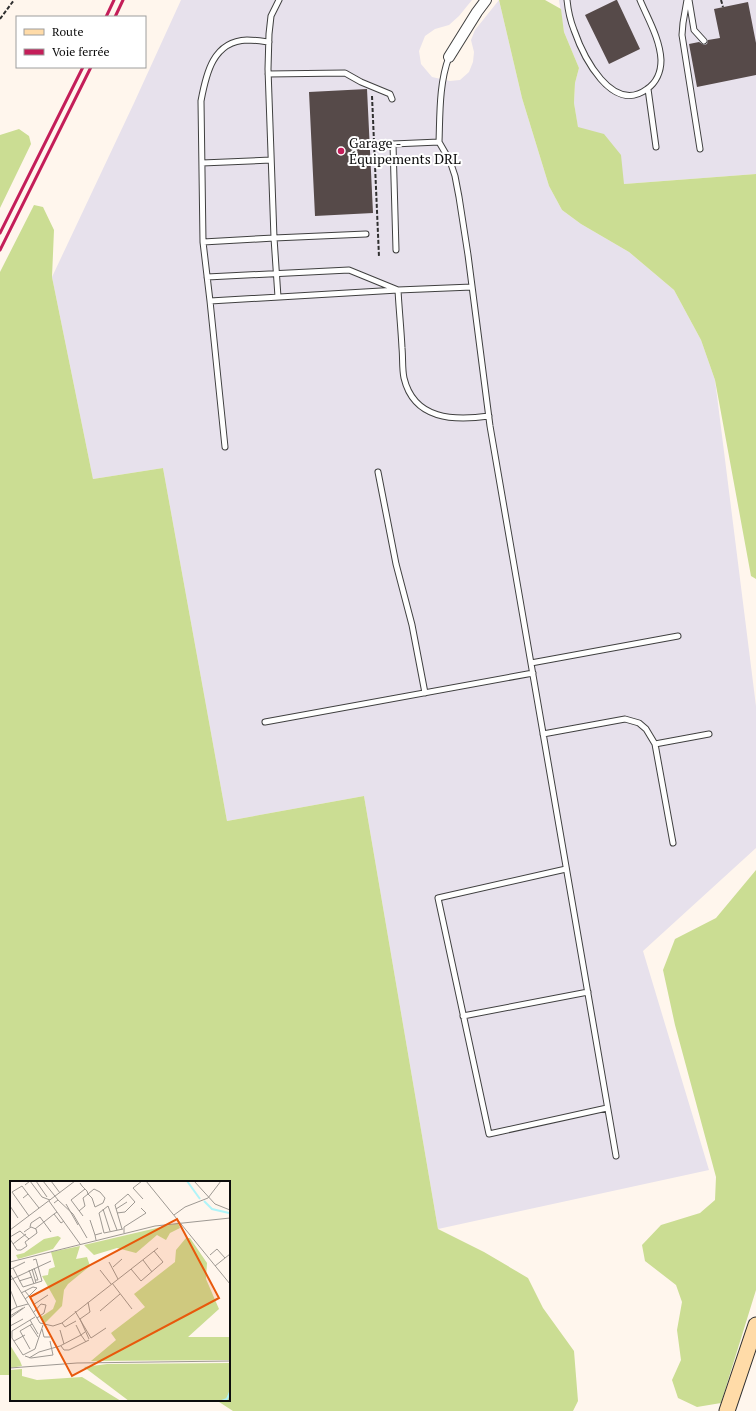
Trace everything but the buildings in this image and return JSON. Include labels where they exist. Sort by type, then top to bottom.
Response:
[{"type":"main road","points":[[727,1411],[756,1325]]},
{"type":"street","points":[[449,57],[486,0]]},
{"type":"lane","points":[[278,297],[274,238],[268,74],[271,16],[279,0]]},
{"type":"lane","points":[[567,0],[574,30],[582,48],[599,78],[609,88],[622,95],[635,96],[648,89],[659,75],[661,59],[657,40],[640,0]]},
{"type":"lane","points":[[688,0],[694,30],[704,41]]},
{"type":"lane","points":[[688,0],[683,17],[682,35],[700,149]]},
{"type":"lane","points":[[225,447],[204,242],[201,101],[204,82],[212,62],[223,48],[234,42],[246,40],[269,42]]},
{"type":"lane","points":[[449,57],[444,72],[439,142],[450,161],[455,176],[468,255],[489,416],[616,1156]]},
{"type":"lane","points":[[268,74],[345,73],[361,82],[390,94],[392,99]]},
{"type":"lane","points":[[648,89],[656,147]]},
{"type":"lane","points":[[396,250],[393,144],[439,142]]},
{"type":"lane","points":[[202,162],[271,160]]},
{"type":"lane","points":[[204,242],[366,234]]},
{"type":"lane","points":[[207,277],[349,270],[398,290]]},
{"type":"lane","points":[[210,301],[472,287]]},
{"type":"lane","points":[[398,290],[404,378],[410,394],[420,406],[436,415],[470,419],[489,416]]},
{"type":"lane","points":[[378,472],[396,564],[412,625],[425,693]]},
{"type":"lane","points":[[531,663],[678,636]]},
{"type":"lane","points":[[265,722],[533,673]]},
{"type":"lane","points":[[543,734],[626,719],[639,723],[646,730],[655,744],[673,843]]},
{"type":"lane","points":[[655,744],[709,734]]},
{"type":"lane","points":[[566,869],[438,898],[489,1134],[608,1108]]},
{"type":"lane","points":[[464,1016],[588,992]]},
{"type":"path","points":[[0,19],[14,0]]},
{"type":"path","points":[[721,0],[723,7]]},
{"type":"path","points":[[372,92],[379,257]]},
{"type":"path","points":[[370,145],[374,146]]},
{"type":"shaded area","points":[[181,0],[472,0],[459,16],[449,25],[435,29],[425,36],[419,51],[421,64],[432,77],[450,81],[460,80],[469,72],[473,62],[474,52],[471,40],[475,30],[499,0],[522,98],[549,186],[562,210],[581,224],[629,252],[674,290],[701,340],[715,380],[756,706],[756,848],[643,951],[709,1170],[438,1229],[364,796],[227,821],[163,468],[93,479],[52,277]]},
{"type":"shaded area","points":[[559,0],[756,0],[756,174],[624,184],[578,128],[574,103],[575,83],[579,68],[564,32]]},
{"type":"green space","points":[[499,0],[545,0],[561,9],[564,32],[579,68],[575,83],[574,103],[578,127],[604,134],[621,155],[624,184],[756,174],[756,579],[751,576],[715,380],[701,340],[674,290],[629,252],[581,224],[562,210],[549,186],[522,98]]},
{"type":"green space","points":[[19,129],[29,136],[31,144],[0,208],[0,135]]},
{"type":"green space","points":[[34,205],[43,207],[54,230],[52,277],[93,479],[163,468],[227,821],[364,796],[438,1229],[484,1252],[528,1278],[543,1308],[574,1351],[578,1401],[573,1411],[233,1411],[218,1401],[230,1401],[230,1181],[10,1181],[10,1375],[0,1375],[0,272]]},
{"type":"green space","points":[[756,870],[756,1290],[721,1403],[697,1407],[678,1398],[672,1380],[681,1360],[677,1330],[682,1302],[676,1285],[645,1261],[642,1245],[661,1225],[700,1213],[715,1200],[716,1177],[675,1025],[663,970],[675,939],[716,918]]},
{"type":"railway","points":[[106,16],[114,0]]},
{"type":"railway","points":[[115,16],[123,0]]},
{"type":"railway","points":[[0,233],[82,68]]},
{"type":"railway","points":[[0,250],[91,68]]},
{"type":"place","name":"Garage - Équipements DRL","points":[[341,151]]}]
